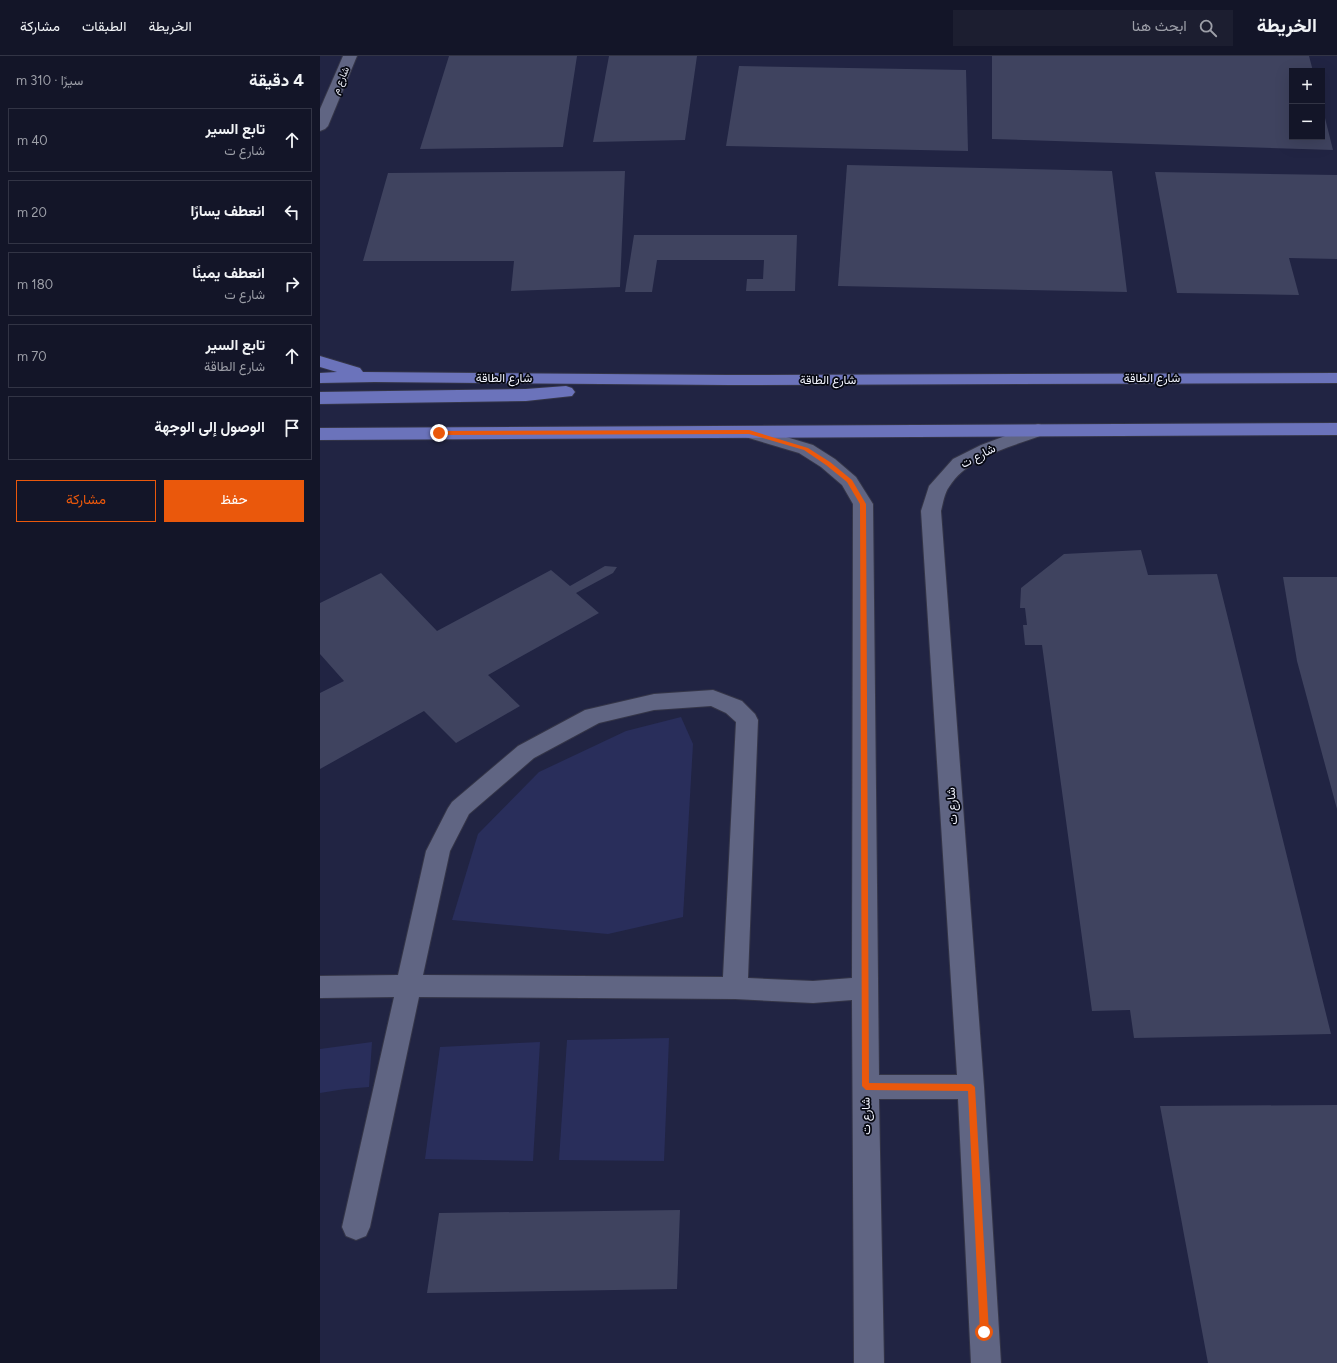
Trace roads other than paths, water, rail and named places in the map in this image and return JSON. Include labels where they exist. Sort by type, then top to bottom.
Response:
[{"type":"main road","points":[[320,361],[375,377]]},
{"type":"main road","name":"شارع الطاقة","points":[[320,378],[375,377],[727,380],[1337,378]]},
{"type":"main road","points":[[320,398],[526,395],[727,380]]},
{"type":"main road","points":[[324,435],[1337,429]]},
{"type":"street","name":"شارع م","points":[[320,126],[350,56]]},
{"type":"street","name":"شارع ت","points":[[986,1363],[971,1087],[931,511],[939,486],[960,463],[988,449],[1038,430]]},
{"type":"street","name":"شارع ت","points":[[749,432],[806,449],[828,463],[850,481],[863,504],[865,988],[869,1363]]},
{"type":"street","points":[[356,1227],[438,851],[460,808],[526,752],[593,716],[654,702],[713,698],[734,707],[747,720],[735,988]]},
{"type":"street","points":[[320,987],[408,986],[735,988],[813,992],[865,988]]},
{"type":"street","points":[[866,1086],[971,1087]]}]
